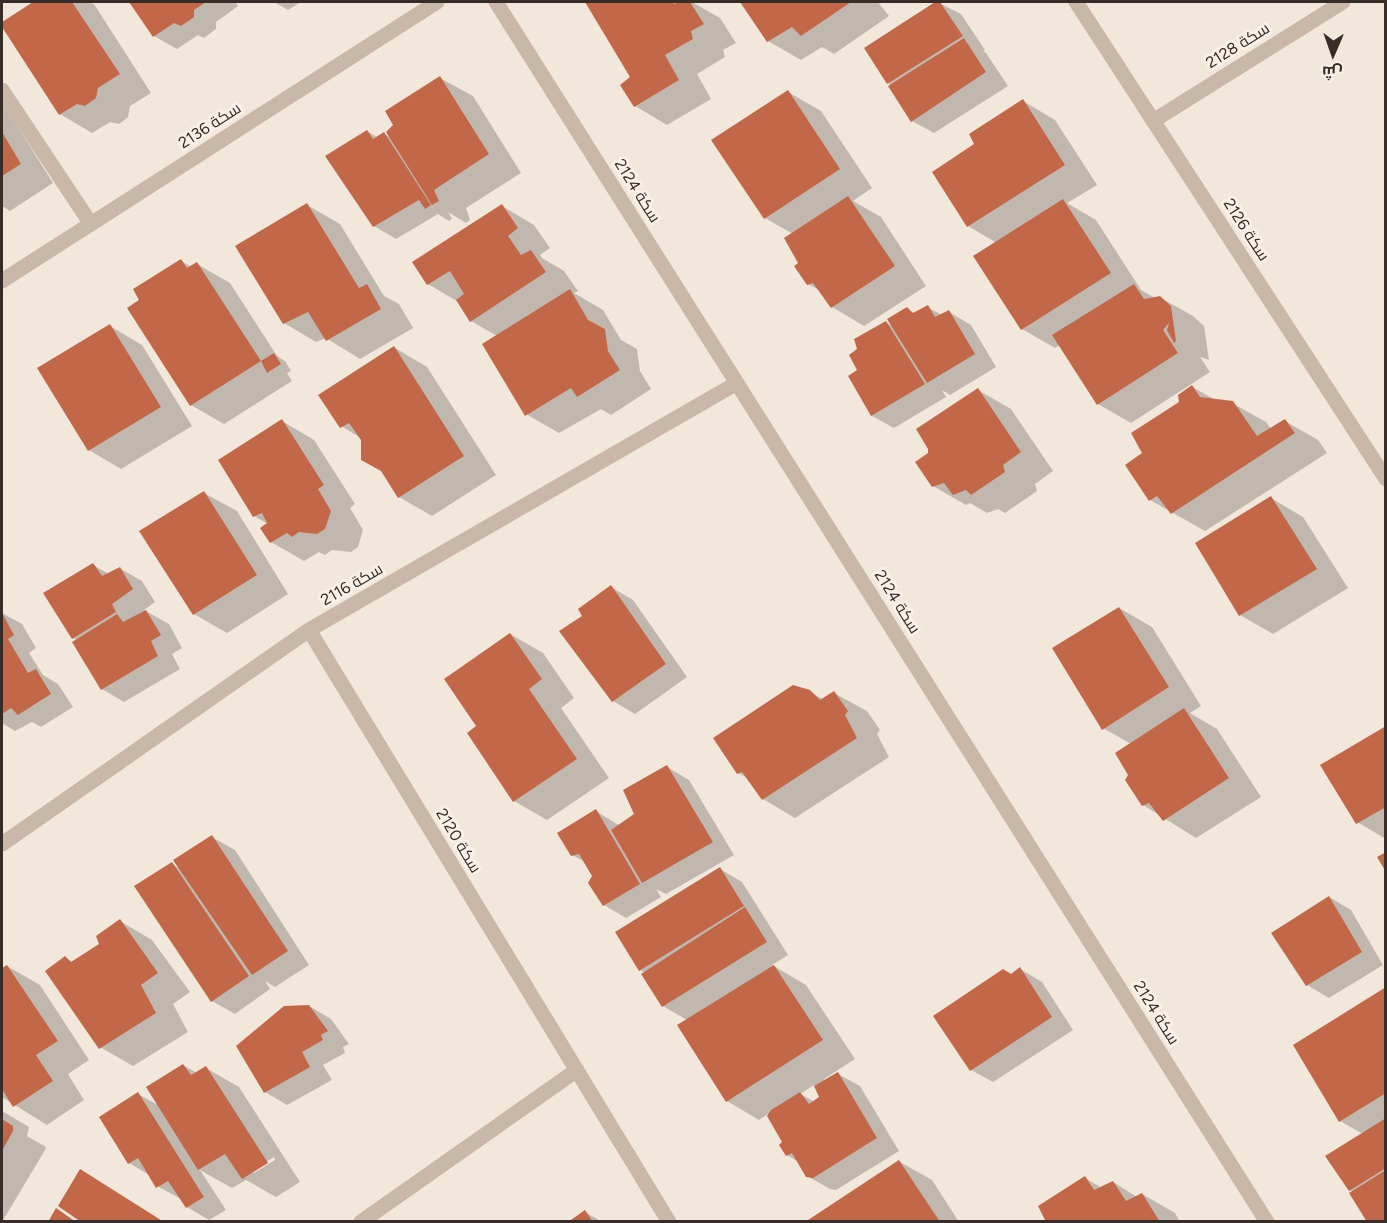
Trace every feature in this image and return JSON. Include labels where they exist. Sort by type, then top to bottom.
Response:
[{"type":"street","name":"سكة 2136","points":[[2,281],[437,2]]},
{"type":"street","name":"سكة 2124","points":[[496,2],[1267,1221]]},
{"type":"street","name":"سكة 2126","points":[[1076,2],[1386,479]]},
{"type":"street","name":"سكة 2128","points":[[1154,121],[1342,2]]},
{"type":"street","points":[[2,90],[91,224]]},
{"type":"street","name":"سكة 2116","points":[[2,844],[309,630],[737,383]]},
{"type":"street","name":"سكة 2120","points":[[309,630],[669,1221]]},
{"type":"street","points":[[361,1221],[577,1070]]},
{"type":"building","points":[[33,2],[72,2],[120,74],[98,88],[96,98],[85,106],[77,104],[59,115],[2,27],[2,22]]},
{"type":"building","points":[[129,2],[206,2],[194,10],[194,17],[181,26],[174,23],[153,37]]},
{"type":"building","points":[[585,2],[672,2],[674,4],[690,2],[704,24],[691,31],[693,39],[665,55],[679,80],[634,107],[620,85],[630,77]]},
{"type":"building","points":[[740,2],[851,2],[801,36],[792,27],[767,42]]},
{"type":"building","points":[[935,2],[940,2],[963,36],[887,84],[864,48]]},
{"type":"building","points":[[964,38],[986,72],[911,122],[888,86]]},
{"type":"building","points":[[440,76],[489,154],[434,190],[439,201],[432,205],[386,132],[393,125],[385,111]]},
{"type":"building","points":[[788,90],[840,169],[764,219],[711,140]]},
{"type":"building","points":[[1023,99],[1065,165],[967,227],[932,172],[974,144],[969,134]]},
{"type":"building","points":[[367,130],[373,139],[384,132],[431,205],[425,209],[419,200],[373,227],[325,156]]},
{"type":"building","points":[[2,132],[21,164],[2,176]]},
{"type":"building","points":[[848,196],[895,266],[831,308],[813,283],[807,285],[794,266],[798,263],[784,238]]},
{"type":"building","points":[[1063,199],[1111,273],[1021,330],[973,256]]},
{"type":"building","points":[[307,203],[359,288],[367,284],[381,309],[326,341],[308,312],[283,324],[235,246]]},
{"type":"building","points":[[502,204],[518,228],[508,236],[521,255],[531,250],[546,272],[470,322],[456,300],[464,294],[450,271],[427,285],[412,262]]},
{"type":"building","points":[[181,259],[187,268],[197,262],[261,361],[190,406],[127,308],[139,300],[133,289]]},
{"type":"building","points":[[1134,284],[1144,299],[1160,296],[1171,306],[1176,341],[1174,343],[1167,330],[1169,323],[1163,330],[1178,353],[1097,405],[1052,335]]},
{"type":"building","points":[[570,289],[588,320],[605,329],[608,351],[620,370],[577,397],[571,388],[525,416],[482,344]]},
{"type":"building","points":[[928,305],[935,317],[949,310],[975,354],[927,383],[887,319],[907,307],[913,313]]},
{"type":"building","points":[[886,321],[925,384],[871,416],[848,376],[857,370],[849,355],[857,349],[854,339]]},
{"type":"building","points":[[110,324],[161,407],[88,451],[37,368]]},
{"type":"building","points":[[394,346],[464,456],[398,498],[381,471],[361,460],[361,440],[349,423],[340,428],[318,395]]},
{"type":"building","points":[[274,353],[281,364],[267,373],[261,361]]},
{"type":"building","points":[[1192,385],[1200,397],[1233,401],[1257,436],[1285,419],[1295,433],[1171,514],[1157,496],[1149,501],[1125,465],[1142,453],[1131,433],[1179,402],[1178,395]]},
{"type":"building","points":[[978,388],[1021,452],[1003,465],[1005,472],[971,495],[966,490],[953,495],[944,483],[932,487],[915,462],[928,453],[916,429]]},
{"type":"building","points":[[282,419],[324,485],[318,489],[331,511],[325,529],[317,534],[299,532],[292,537],[287,533],[270,543],[260,528],[267,523],[262,513],[253,517],[218,460]]},
{"type":"building","points":[[204,491],[257,575],[193,615],[139,531]]},
{"type":"building","points":[[1271,496],[1317,569],[1239,616],[1195,543]]},
{"type":"building","points":[[93,563],[102,576],[120,567],[133,589],[112,604],[116,612],[72,639],[43,593]]},
{"type":"building","points":[[611,585],[666,664],[612,702],[559,631],[582,616],[578,609]]},
{"type":"building","points":[[1119,607],[1169,687],[1102,730],[1052,648]]},
{"type":"building","points":[[146,610],[161,635],[151,641],[158,656],[101,690],[72,642],[117,614],[123,622]]},
{"type":"building","points":[[2,613],[14,635],[8,639],[28,673],[36,669],[51,694],[18,715],[11,708],[2,714]]},
{"type":"building","points":[[510,633],[542,679],[529,689],[577,759],[513,802],[467,733],[476,726],[444,679]]},
{"type":"building","points":[[793,685],[810,690],[820,700],[834,691],[848,711],[845,715],[857,738],[762,800],[742,772],[737,774],[713,738]]},
{"type":"building","points":[[1184,708],[1229,778],[1163,821],[1149,803],[1142,806],[1125,780],[1128,775],[1115,753]]},
{"type":"building","points":[[1386,726],[1386,807],[1356,824],[1320,765]]},
{"type":"building","points":[[667,765],[713,842],[642,883],[611,830],[634,814],[623,790]]},
{"type":"building","points":[[596,809],[640,884],[603,906],[588,883],[592,876],[579,854],[571,856],[557,833]]},
{"type":"building","points":[[212,835],[288,951],[252,975],[173,860]]},
{"type":"building","points":[[1386,852],[1386,872],[1377,857]]},
{"type":"building","points":[[172,862],[249,976],[211,1002],[134,886]]},
{"type":"building","points":[[720,867],[744,906],[639,971],[615,932]]},
{"type":"building","points":[[1329,896],[1362,952],[1306,986],[1271,933]]},
{"type":"building","points":[[745,907],[767,942],[662,1007],[641,974]]},
{"type":"building","points":[[120,919],[158,973],[141,985],[156,1013],[99,1049],[45,971],[65,956],[71,962],[99,944],[96,936]]},
{"type":"building","points":[[7,965],[58,1041],[36,1055],[53,1081],[13,1107],[2,1089],[2,968]]},
{"type":"building","points":[[774,965],[823,1040],[726,1102],[677,1025]]},
{"type":"building","points":[[1020,967],[1052,1017],[970,1071],[933,1016],[1003,969],[1011,974]]},
{"type":"building","points":[[1386,987],[1386,1093],[1339,1122],[1293,1045]]},
{"type":"building","points":[[309,1005],[328,1031],[321,1035],[323,1040],[302,1052],[310,1067],[264,1093],[236,1046],[284,1006]]},
{"type":"building","points":[[183,1064],[191,1075],[206,1066],[268,1163],[242,1179],[225,1154],[198,1170],[146,1087]]},
{"type":"building","points":[[838,1072],[877,1138],[813,1178],[806,1177],[792,1153],[786,1156],[779,1145],[782,1142],[767,1116],[771,1110],[800,1092],[809,1104],[819,1097],[814,1086]]},
{"type":"building","points":[[138,1092],[204,1197],[186,1208],[168,1181],[156,1188],[138,1158],[128,1164],[99,1117]]},
{"type":"building","points":[[1386,1118],[1386,1168],[1349,1191],[1325,1156]]},
{"type":"building","points":[[2,1119],[13,1126],[13,1131],[2,1151]]},
{"type":"building","points":[[899,1160],[940,1222],[805,1222]]},
{"type":"building","points":[[80,1169],[164,1222],[81,1222],[58,1206]]},
{"type":"building","points":[[1386,1170],[1386,1222],[1367,1222],[1349,1193]]},
{"type":"building","points":[[1085,1176],[1094,1190],[1113,1181],[1126,1201],[1142,1193],[1160,1222],[1046,1222],[1038,1206]]},
{"type":"building","points":[[56,1208],[76,1222],[48,1222]]},
{"type":"building","points":[[585,1210],[593,1222],[568,1222]]}]
